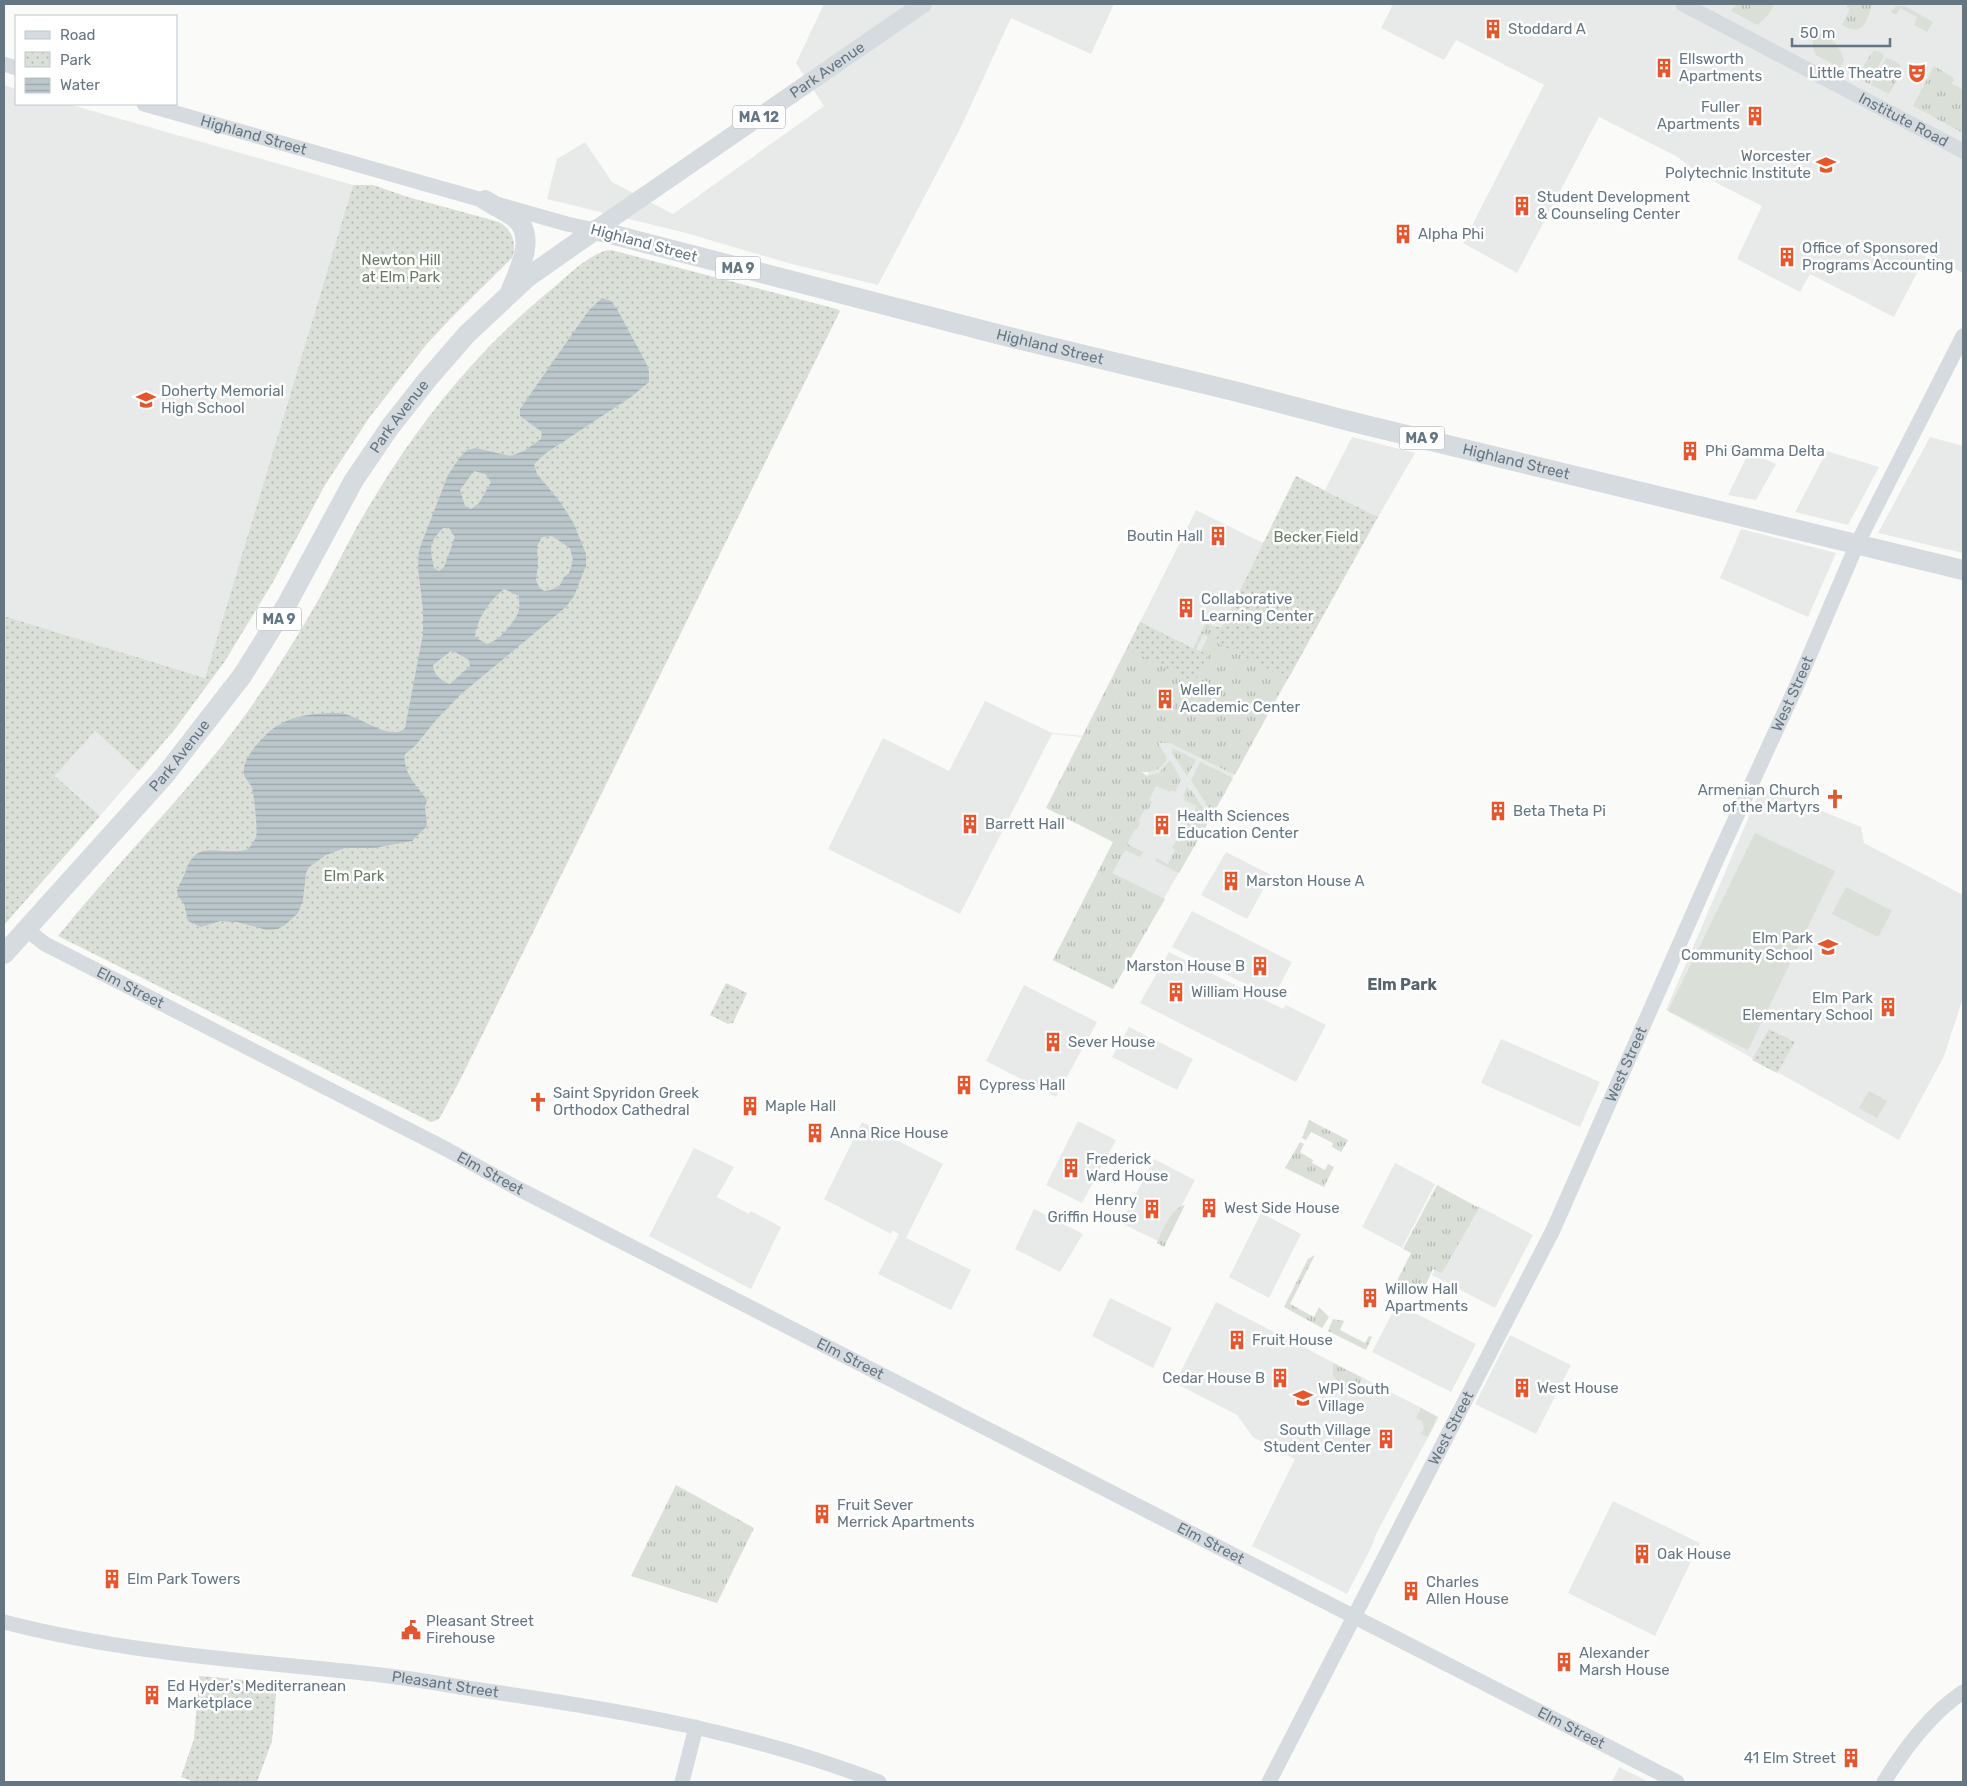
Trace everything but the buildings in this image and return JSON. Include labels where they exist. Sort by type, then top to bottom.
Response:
[{"type":"highway","points":[[485,200],[515,218],[522,227],[524,234],[525,249],[509,294]]},
{"type":"highway","name":"Park Avenue","points":[[4,954],[165,775],[242,676],[273,628],[343,498],[404,409],[450,352],[528,277],[595,230]]},
{"type":"highway","name":"Highland Street","points":[[595,230],[1005,336],[1963,570]]},
{"type":"main road","name":"Park Avenue","points":[[595,230],[923,4]]},
{"type":"main road","name":"Institute Road","points":[[1683,4],[1963,151]]},
{"type":"main road","name":"Highland Street","points":[[148,105],[567,224],[595,230]]},
{"type":"main road","name":"West Street","points":[[1269,1782],[1553,1230],[1720,851],[1792,697],[1857,544],[1963,336]]},
{"type":"main road","name":"Elm Street","points":[[26,930],[45,944],[439,1145],[524,1192],[1678,1782]]},
{"type":"main road","name":"Pleasant Street","points":[[4,1622],[82,1640],[151,1651],[384,1676],[572,1704],[696,1727],[781,1750],[879,1782]]},
{"type":"main road","points":[[1884,1782],[1900,1756],[1919,1732],[1963,1692]]},
{"type":"main road","points":[[682,1782],[696,1727]]},
{"type":"shaded area","points":[[824,4],[1114,4],[1091,54],[1011,18],[959,131],[878,285],[788,263],[686,233],[547,199],[557,159],[585,142],[612,182],[673,214],[824,106],[796,63]]},
{"type":"shaded area","name":"Worcester Polytechnic Institute","points":[[1393,4],[1963,4],[1963,273],[1927,254],[1894,317],[1810,274],[1800,292],[1737,259],[1762,206],[1701,175],[1676,156],[1599,117],[1517,273],[1463,243],[1544,85],[1456,40],[1444,60],[1381,28]]},
{"type":"shaded area","name":"Doherty Memorial High School","points":[[4,85],[15,89],[15,105],[72,105],[353,185],[205,678],[4,616]]},
{"type":"shaded area","points":[[1352,437],[1415,453],[1378,517],[1325,490]]},
{"type":"shaded area","points":[[1930,437],[1963,446],[1963,553],[1878,533]]},
{"type":"shaded area","points":[[1827,451],[1879,467],[1848,525],[1795,512]]},
{"type":"shaded area","points":[[1749,452],[1776,464],[1756,500],[1728,495]]},
{"type":"shaded area","points":[[1196,510],[1263,543],[1215,642],[1288,679],[1113,989],[1053,960],[1150,770],[1083,737],[1052,734],[960,914],[828,849],[883,738],[949,771],[985,701],[1052,733],[1083,736],[1127,649],[1208,655],[1140,622]]},
{"type":"shaded area","points":[[1741,529],[1836,553],[1808,617],[1720,578]]},
{"type":"shaded area","points":[[95,731],[139,771],[100,816],[55,776]]},
{"type":"shaded area","name":"Elm Park Community School","points":[[1762,786],[1861,827],[1864,843],[1963,895],[1963,998],[1944,1056],[1899,1140],[1666,1010]]},
{"type":"shaded area","points":[[1226,852],[1271,875],[1247,919],[1201,895]]},
{"type":"shaded area","points":[[1192,911],[1292,962],[1273,998],[1172,947]]},
{"type":"shaded area","points":[[1169,952],[1283,1009],[1286,1005],[1326,1025],[1296,1082],[1140,1003]]},
{"type":"shaded area","points":[[1024,985],[1097,1022],[1056,1097],[986,1061]]},
{"type":"shaded area","points":[[1129,1027],[1193,1059],[1177,1090],[1112,1057]]},
{"type":"shaded area","points":[[1501,1039],[1600,1082],[1580,1127],[1481,1083]]},
{"type":"shaded area","points":[[1078,1121],[1116,1140],[1082,1203],[1046,1185]]},
{"type":"shaded area","points":[[862,1122],[943,1164],[906,1238],[971,1270],[951,1310],[878,1274],[899,1234],[892,1230],[891,1234],[824,1199]]},
{"type":"shaded area","points":[[694,1148],[734,1167],[717,1197],[749,1214],[751,1211],[781,1227],[751,1289],[649,1236]]},
{"type":"shaded area","points":[[1154,1159],[1195,1180],[1162,1243],[1121,1223]]},
{"type":"shaded area","points":[[1395,1163],[1435,1184],[1402,1248],[1362,1227]]},
{"type":"shaded area","points":[[1478,1206],[1533,1235],[1495,1308],[1432,1275],[1451,1238],[1459,1242]]},
{"type":"shaded area","points":[[1034,1209],[1083,1234],[1060,1272],[1015,1249]]},
{"type":"shaded area","points":[[1261,1213],[1301,1234],[1269,1298],[1229,1277]]},
{"type":"shaded area","points":[[1110,1298],[1172,1328],[1153,1368],[1092,1336]]},
{"type":"shaded area","name":"WPI South Village","points":[[1216,1302],[1439,1417],[1377,1532],[1372,1546],[1347,1594],[1252,1546],[1295,1459],[1253,1437],[1237,1415],[1175,1383]]},
{"type":"shaded area","points":[[1397,1304],[1476,1344],[1451,1392],[1372,1352]]},
{"type":"shaded area","points":[[1510,1335],[1571,1365],[1536,1434],[1475,1404]]},
{"type":"shaded area","points":[[1613,1501],[1700,1543],[1655,1636],[1568,1593]]},
{"type":"shaded area","points":[[1619,1767],[1649,1782],[1612,1782]]},
{"type":"green space","points":[[1736,4],[1750,4],[1754,14],[1750,21],[1731,11]]},
{"type":"green space","points":[[1750,4],[1774,4],[1769,14],[1758,25],[1750,21],[1754,14]]},
{"type":"green space","points":[[1848,4],[1873,4],[1863,26],[1859,29],[1842,25],[1850,9],[1846,7]]},
{"type":"green space","points":[[1896,6],[1905,6],[1933,22],[1927,32],[1914,25],[1917,17],[1900,8],[1896,15],[1891,12]]},
{"type":"green space","points":[[1821,32],[1836,44],[1840,51],[1844,60],[1840,68],[1816,55],[1813,47],[1813,38],[1815,33],[1819,35]]},
{"type":"green space","points":[[1874,50],[1884,56],[1869,84],[1860,79],[1864,71],[1864,65]]},
{"type":"green space","points":[[1886,58],[1897,62],[1901,67],[1899,76],[1889,94],[1871,85]]},
{"type":"green space","points":[[1934,66],[1954,78],[1951,83],[1963,90],[1963,133],[1913,106]]},
{"type":"green space","name":"Newton Hill at Elm Park","points":[[353,185],[373,185],[408,197],[499,222],[508,229],[513,238],[512,258],[426,345],[369,418],[325,485],[273,582],[225,661],[175,729],[139,771],[95,731],[55,776],[100,816],[4,925],[4,616],[205,678]]},
{"type":"green space","name":"Elm Park","points":[[611,250],[840,311],[458,1084],[439,1119],[431,1122],[58,936],[194,779],[238,725],[271,678],[301,630],[357,526],[409,444],[430,415],[475,361],[525,312],[580,265],[604,251]]},
{"type":"green space","name":"Becker Field","points":[[1296,476],[1378,517],[1288,679],[1215,642],[1219,633],[1207,627],[1196,649],[1208,655],[1195,682],[1127,649],[1140,622],[1193,648],[1206,623],[1222,627]]},
{"type":"green space","points":[[1324,611],[1235,775],[1170,743],[1158,743],[1167,758],[1165,762],[1157,770],[1142,772],[1147,776],[1159,773],[1170,760],[1181,779],[1175,792],[1171,790],[1170,792],[1156,786],[1149,800],[1152,802],[1148,810],[1145,809],[1138,822],[1140,823],[1137,829],[1135,829],[1127,844],[1143,852],[1140,857],[1125,850],[1112,873],[1165,899],[1113,989],[1053,960],[1113,842],[1046,808],[1140,622],[1200,652],[1208,637],[1203,634],[1207,627],[1250,650]]},
{"type":"green space","points":[[1172,748],[1196,760],[1187,776],[1172,753]]},
{"type":"green space","points":[[1200,762],[1233,778],[1213,814],[1191,781]]},
{"type":"green space","points":[[1187,787],[1210,819],[1179,873],[1155,861],[1156,858],[1168,864],[1175,850],[1172,848],[1176,841],[1180,842],[1186,828],[1183,826],[1187,819],[1190,820],[1197,806],[1184,800],[1185,797],[1183,796]]},
{"type":"green space","points":[[1755,833],[1835,871],[1748,1050],[1668,1011]]},
{"type":"green space","points":[[1846,887],[1892,911],[1878,937],[1832,914]]},
{"type":"green space","points":[[726,983],[747,993],[733,1023],[728,1024],[710,1015]]},
{"type":"green space","points":[[1769,1029],[1795,1042],[1777,1073],[1752,1060]]},
{"type":"green space","points":[[1869,1091],[1887,1101],[1877,1118],[1859,1108]]},
{"type":"green space","points":[[1309,1120],[1348,1140],[1341,1152],[1332,1147],[1333,1143],[1311,1132],[1306,1140],[1302,1138]]},
{"type":"green space","points":[[1300,1142],[1304,1144],[1300,1152],[1313,1160],[1312,1163],[1325,1170],[1328,1164],[1334,1167],[1324,1187],[1285,1168]]},
{"type":"green space","points":[[1437,1185],[1479,1208],[1442,1273],[1433,1269],[1420,1297],[1395,1285],[1411,1253],[1403,1249]]},
{"type":"green space","points":[[1185,1205],[1164,1247],[1157,1243],[1171,1215]]},
{"type":"green space","points":[[1315,1255],[1290,1304],[1314,1317],[1319,1307],[1329,1317],[1322,1328],[1284,1307],[1308,1259]]},
{"type":"green space","points":[[1333,1319],[1344,1321],[1340,1330],[1365,1343],[1369,1336],[1372,1337],[1366,1350],[1328,1331]]},
{"type":"green space","points":[[1333,1363],[1362,1378],[1359,1384],[1351,1387],[1339,1383],[1333,1375]]},
{"type":"green space","points":[[1421,1408],[1437,1417],[1428,1437],[1421,1434],[1424,1428],[1422,1421],[1416,1418]]},
{"type":"green space","points":[[676,1485],[754,1528],[717,1603],[631,1576]]},
{"type":"green space","points":[[199,1676],[277,1683],[272,1741],[257,1782],[195,1782],[181,1777],[194,1739]]},
{"type":"water","points":[[602,298],[611,301],[647,365],[649,382],[631,397],[546,453],[534,464],[537,474],[561,503],[574,524],[586,554],[586,566],[574,596],[566,607],[461,694],[415,746],[405,754],[408,773],[427,800],[425,807],[427,826],[412,841],[374,848],[345,848],[326,855],[309,867],[306,873],[303,900],[298,913],[278,929],[267,930],[237,922],[220,921],[201,927],[188,921],[184,904],[177,891],[195,855],[209,850],[247,850],[256,837],[253,792],[251,785],[245,777],[244,768],[250,753],[270,731],[285,721],[294,718],[311,714],[329,713],[346,714],[391,732],[399,732],[405,728],[423,634],[423,610],[418,568],[419,550],[448,475],[467,450],[476,448],[510,456],[524,451],[541,439],[542,432],[520,416],[520,409],[589,310]],"holes":[[[474,471],[485,474],[491,482],[479,503],[471,509],[465,506],[460,490]],[[443,528],[449,528],[455,537],[444,567],[439,571],[434,568],[431,551],[435,538]],[[552,536],[570,548],[573,561],[569,573],[564,577],[560,585],[551,590],[544,591],[539,587],[536,580],[538,565],[537,546],[542,537]],[[504,589],[519,596],[519,609],[509,627],[496,639],[487,644],[475,637],[476,630],[481,616],[494,598]],[[451,651],[469,660],[470,666],[450,684],[438,677],[433,665]]]},
{"type":"place","name":"Stoddard A","points":[[1493,29]]},
{"type":"place","name":"Ellsworth Apartments","points":[[1664,68]]},
{"type":"place","name":"Little Theatre","points":[[1917,73]]},
{"type":"place","name":"Fuller Apartments","points":[[1755,116]]},
{"type":"place","name":"Worcester Polytechnic Institute","points":[[1826,165]]},
{"type":"place","name":"Student Development & Counseling Center","points":[[1522,206]]},
{"type":"place","name":"Alpha Phi","points":[[1403,234]]},
{"type":"place","name":"Office of Sponsored Programs Accounting","points":[[1787,257]]},
{"type":"place","name":"Doherty Memorial High School","points":[[146,400]]},
{"type":"place","name":"Phi Gamma Delta","points":[[1690,451]]},
{"type":"place","name":"Boutin Hall","points":[[1218,536]]},
{"type":"place","name":"Collaborative Learning Center","points":[[1186,608]]},
{"type":"place","name":"Weller Academic Center","points":[[1165,699]]},
{"type":"place","name":"Armenian Church of the Martyrs","points":[[1835,799]]},
{"type":"place","name":"Beta Theta Pi","points":[[1498,811]]},
{"type":"place","name":"Barrett Hall","points":[[970,824]]},
{"type":"place","name":"Health Sciences Education Center","points":[[1162,825]]},
{"type":"place","name":"Marston House A","points":[[1231,881]]},
{"type":"place","name":"Elm Park Community School","points":[[1828,947]]},
{"type":"place","name":"Marston House B","points":[[1260,966]]},
{"type":"place","name":"William House","points":[[1176,992]]},
{"type":"place","name":"Elm Park Elementary School","points":[[1888,1007]]},
{"type":"place","name":"Sever House","points":[[1053,1042]]},
{"type":"place","name":"Cypress Hall","points":[[964,1085]]},
{"type":"place","name":"Saint Spyridon Greek Orthodox Cathedral","points":[[538,1102]]},
{"type":"place","name":"Maple Hall","points":[[750,1106]]},
{"type":"place","name":"Anna Rice House","points":[[815,1133]]},
{"type":"place","name":"Frederick Ward House","points":[[1071,1168]]},
{"type":"place","name":"West Side House","points":[[1209,1208]]},
{"type":"place","name":"Henry Griffin House","points":[[1152,1209]]},
{"type":"place","name":"Willow Hall Apartments","points":[[1370,1298]]},
{"type":"place","name":"Fruit House","points":[[1237,1340]]},
{"type":"place","name":"Cedar House B","points":[[1280,1378]]},
{"type":"place","name":"West House","points":[[1522,1388]]},
{"type":"place","name":"WPI South Village","points":[[1303,1398]]},
{"type":"place","name":"South Village Student Center","points":[[1386,1439]]},
{"type":"place","name":"Fruit Sever Merrick Apartments","points":[[822,1514]]},
{"type":"place","name":"Oak House","points":[[1642,1554]]},
{"type":"place","name":"Elm Park Towers","points":[[112,1579]]},
{"type":"place","name":"Charles Allen House","points":[[1411,1591]]},
{"type":"place","name":"Pleasant Street Firehouse","points":[[411,1630]]},
{"type":"place","name":"Alexander Marsh House","points":[[1564,1662]]},
{"type":"place","name":"Ed Hyder's Mediterranean Marketplace","points":[[152,1695]]},
{"type":"place","name":"41 Elm Street","points":[[1851,1758]]},
{"type":"district","name":"Elm Park","points":[[1402,984]]}]
